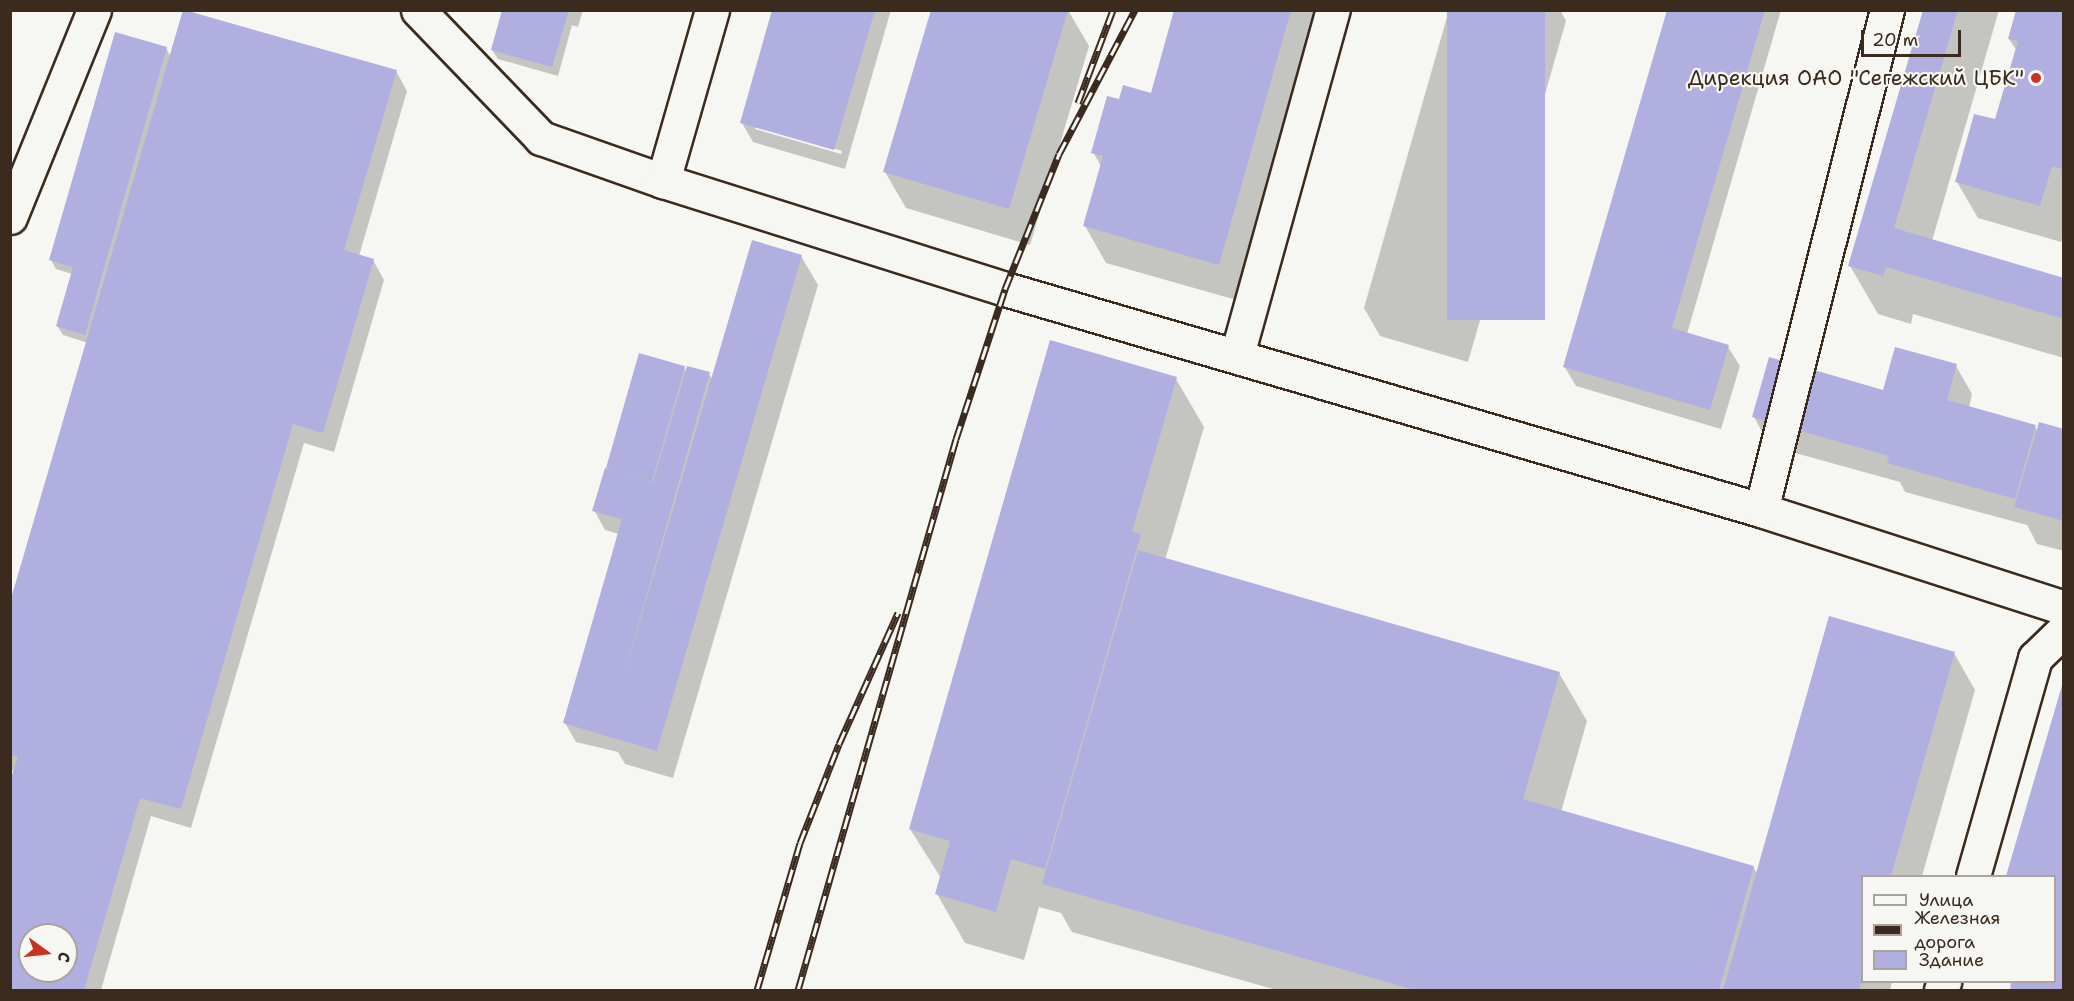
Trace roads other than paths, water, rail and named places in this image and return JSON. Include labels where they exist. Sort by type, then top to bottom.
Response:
[{"type":"lane","points":[[10,217],[94,10]]},
{"type":"lane","points":[[417,10],[541,138],[663,181],[1005,289],[1761,510],[2064,608]]},
{"type":"lane","points":[[663,181],[712,10]]},
{"type":"lane","points":[[1237,355],[1333,10]]},
{"type":"lane","points":[[1761,510],[1887,10]]},
{"type":"lane","points":[[1973,875],[2035,658],[2064,630]]},
{"type":"railway","points":[[1078,103],[1113,10]]},
{"type":"railway","points":[[798,990],[956,439],[1005,289],[1059,154],[1135,10]]},
{"type":"railway","points":[[757,990],[800,843],[839,744],[898,613]]},
{"type":"place","name":"Дирекция ОАО \"Сегежский ЦБК\"","points":[[2036,78]]}]
